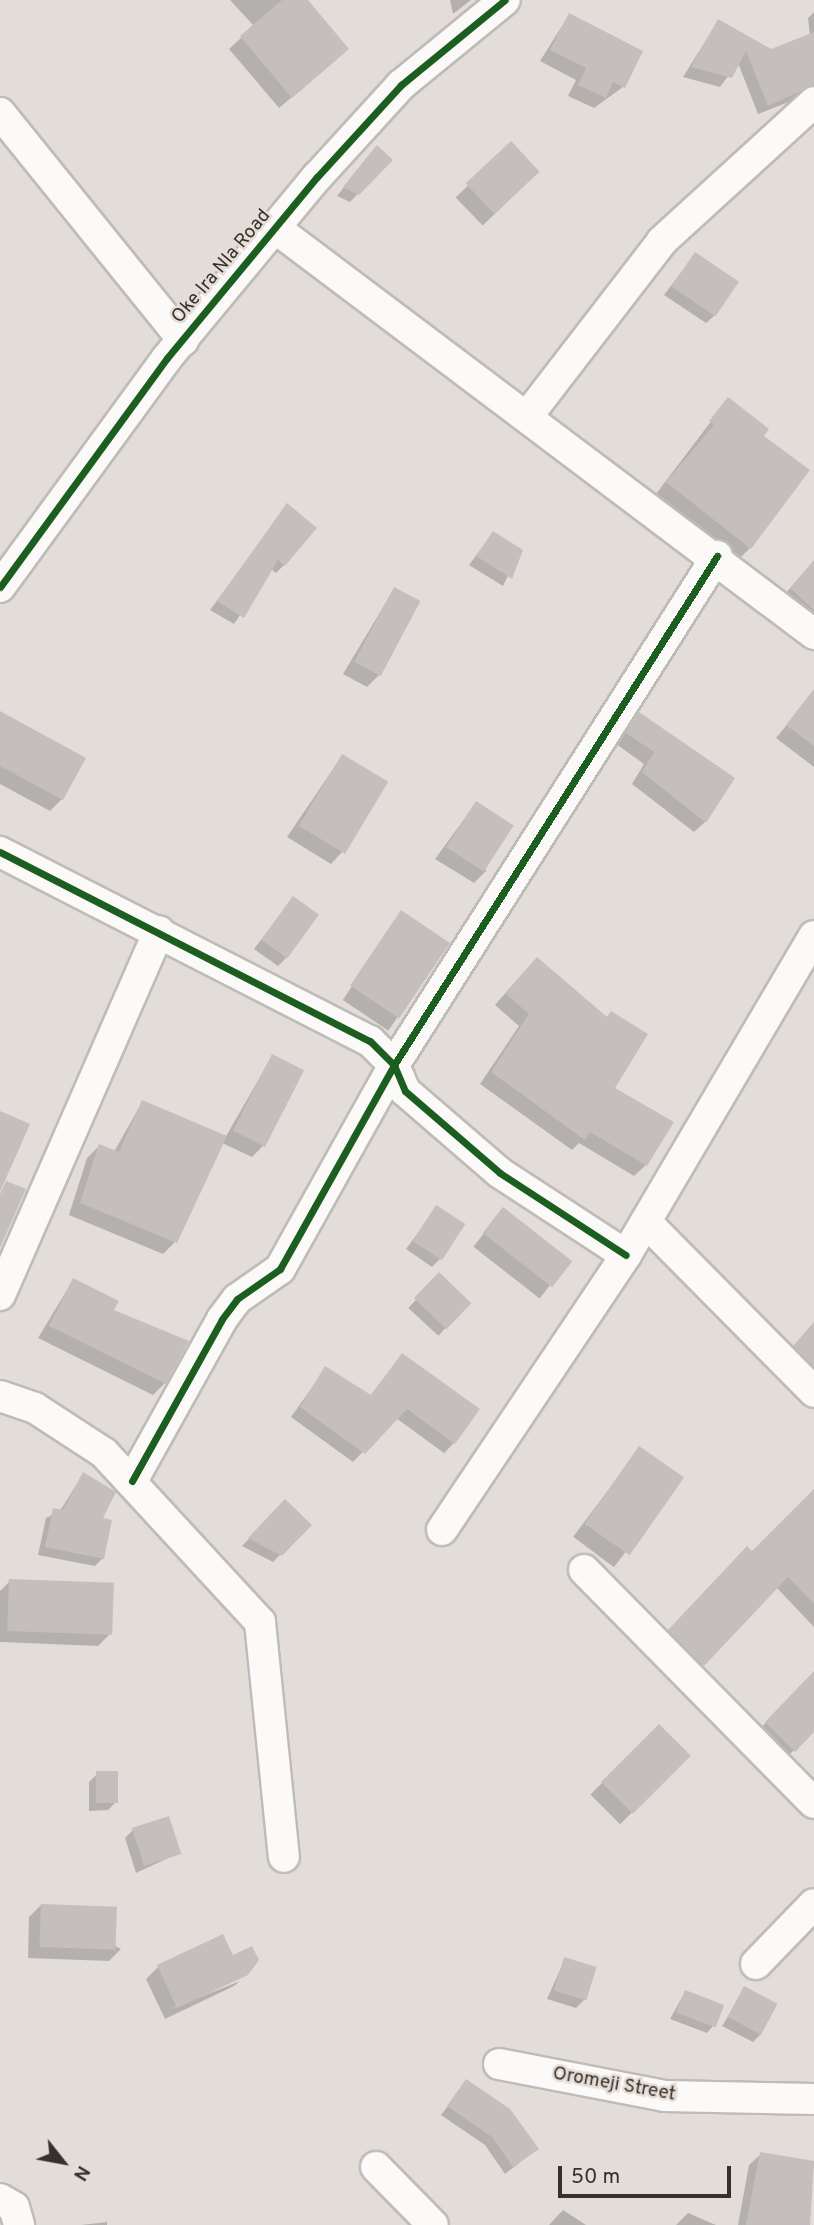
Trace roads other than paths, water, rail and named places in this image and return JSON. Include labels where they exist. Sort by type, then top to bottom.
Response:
[{"type":"street","name":"Oke Ira Nla Road","points":[[0,587],[183,340],[275,228],[401,85],[505,0]]},
{"type":"street","points":[[0,113],[183,340]]},
{"type":"street","points":[[529,414],[662,241],[810,115]]},
{"type":"street","points":[[275,228],[529,414],[717,556],[814,634]]},
{"type":"street","points":[[132,1481],[222,1319],[237,1299],[280,1269],[394,1065],[717,556]]},
{"type":"street","points":[[0,852],[370,1041],[394,1065],[405,1091],[500,1172],[626,1255]]},
{"type":"street","points":[[0,1295],[159,931]]},
{"type":"street","points":[[442,1530],[626,1255],[814,936]]},
{"type":"street","points":[[646,1223],[814,1392]]},
{"type":"street","points":[[0,1396],[69,1427],[132,1481],[260,1622],[284,1857]]},
{"type":"street","points":[[584,1570],[814,1803]]},
{"type":"street","points":[[756,1964],[814,1904]]},
{"type":"street","name":"Oromeji Street","points":[[499,2064],[665,2096],[814,2099]]},
{"type":"street","points":[[376,2167],[433,2225]]},
{"type":"street","points":[[0,2199],[14,2207],[19,2225]]}]
